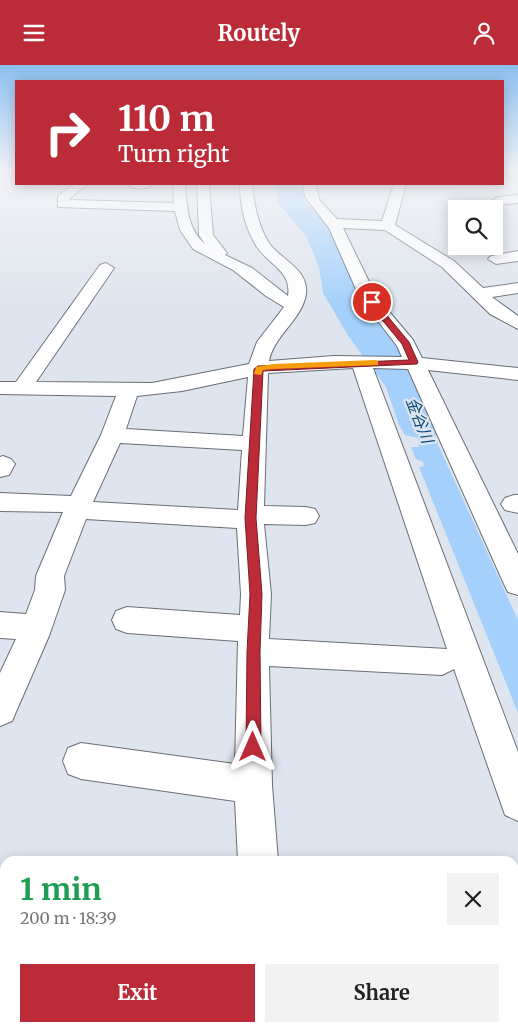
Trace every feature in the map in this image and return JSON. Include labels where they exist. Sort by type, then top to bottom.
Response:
[{"type":"street","points":[[182,216],[184,224],[195,244],[240,268],[283,301],[293,304]]},
{"type":"street","points":[[205,216],[206,235],[227,261]]},
{"type":"street","points":[[252,216],[264,245],[296,279],[298,287],[293,304],[272,337],[261,349],[258,369],[250,518],[256,594],[253,785],[258,856]]},
{"type":"street","points":[[325,216],[332,223],[354,265],[363,289],[381,315],[406,344],[409,362],[518,585]]},
{"type":"street","points":[[388,226],[391,216]]},
{"type":"street","points":[[332,223],[388,226],[448,264],[496,310],[518,324]]},
{"type":"street","points":[[496,259],[518,257]]},
{"type":"street","points":[[22,388],[88,289],[106,268]]},
{"type":"street","points":[[478,294],[518,288]]},
{"type":"street","points":[[0,388],[129,389],[180,386],[258,369],[365,363],[409,362],[518,374]]},
{"type":"street","points":[[365,363],[518,802]]},
{"type":"street","points":[[0,710],[50,590],[50,576],[78,507],[112,435],[129,389]]},
{"type":"street","points":[[112,435],[254,444]]},
{"type":"street","points":[[0,502],[65,503],[89,511],[250,518],[263,515],[306,516]]},
{"type":"street","points":[[127,620],[254,641],[442,661]]},
{"type":"street","points":[[0,625],[35,628]]},
{"type":"street","points":[[81,761],[253,785]]},
{"type":"water","points":[[400,367],[416,396],[518,620],[518,713],[419,467],[424,466],[423,462],[416,459],[411,447],[419,447],[414,409],[404,385],[382,368]]},
{"type":"waterway","name":"金谷川","points":[[304,216],[320,234],[335,267],[341,293],[369,337],[407,386],[422,425]]},
{"type":"slow traffic","points":[[258,374],[258,369],[273,366],[375,363]]},
{"type":"route","points":[[253,747],[253,652],[256,594],[250,518],[258,369],[273,366],[414,362],[406,344],[372,302]]}]
